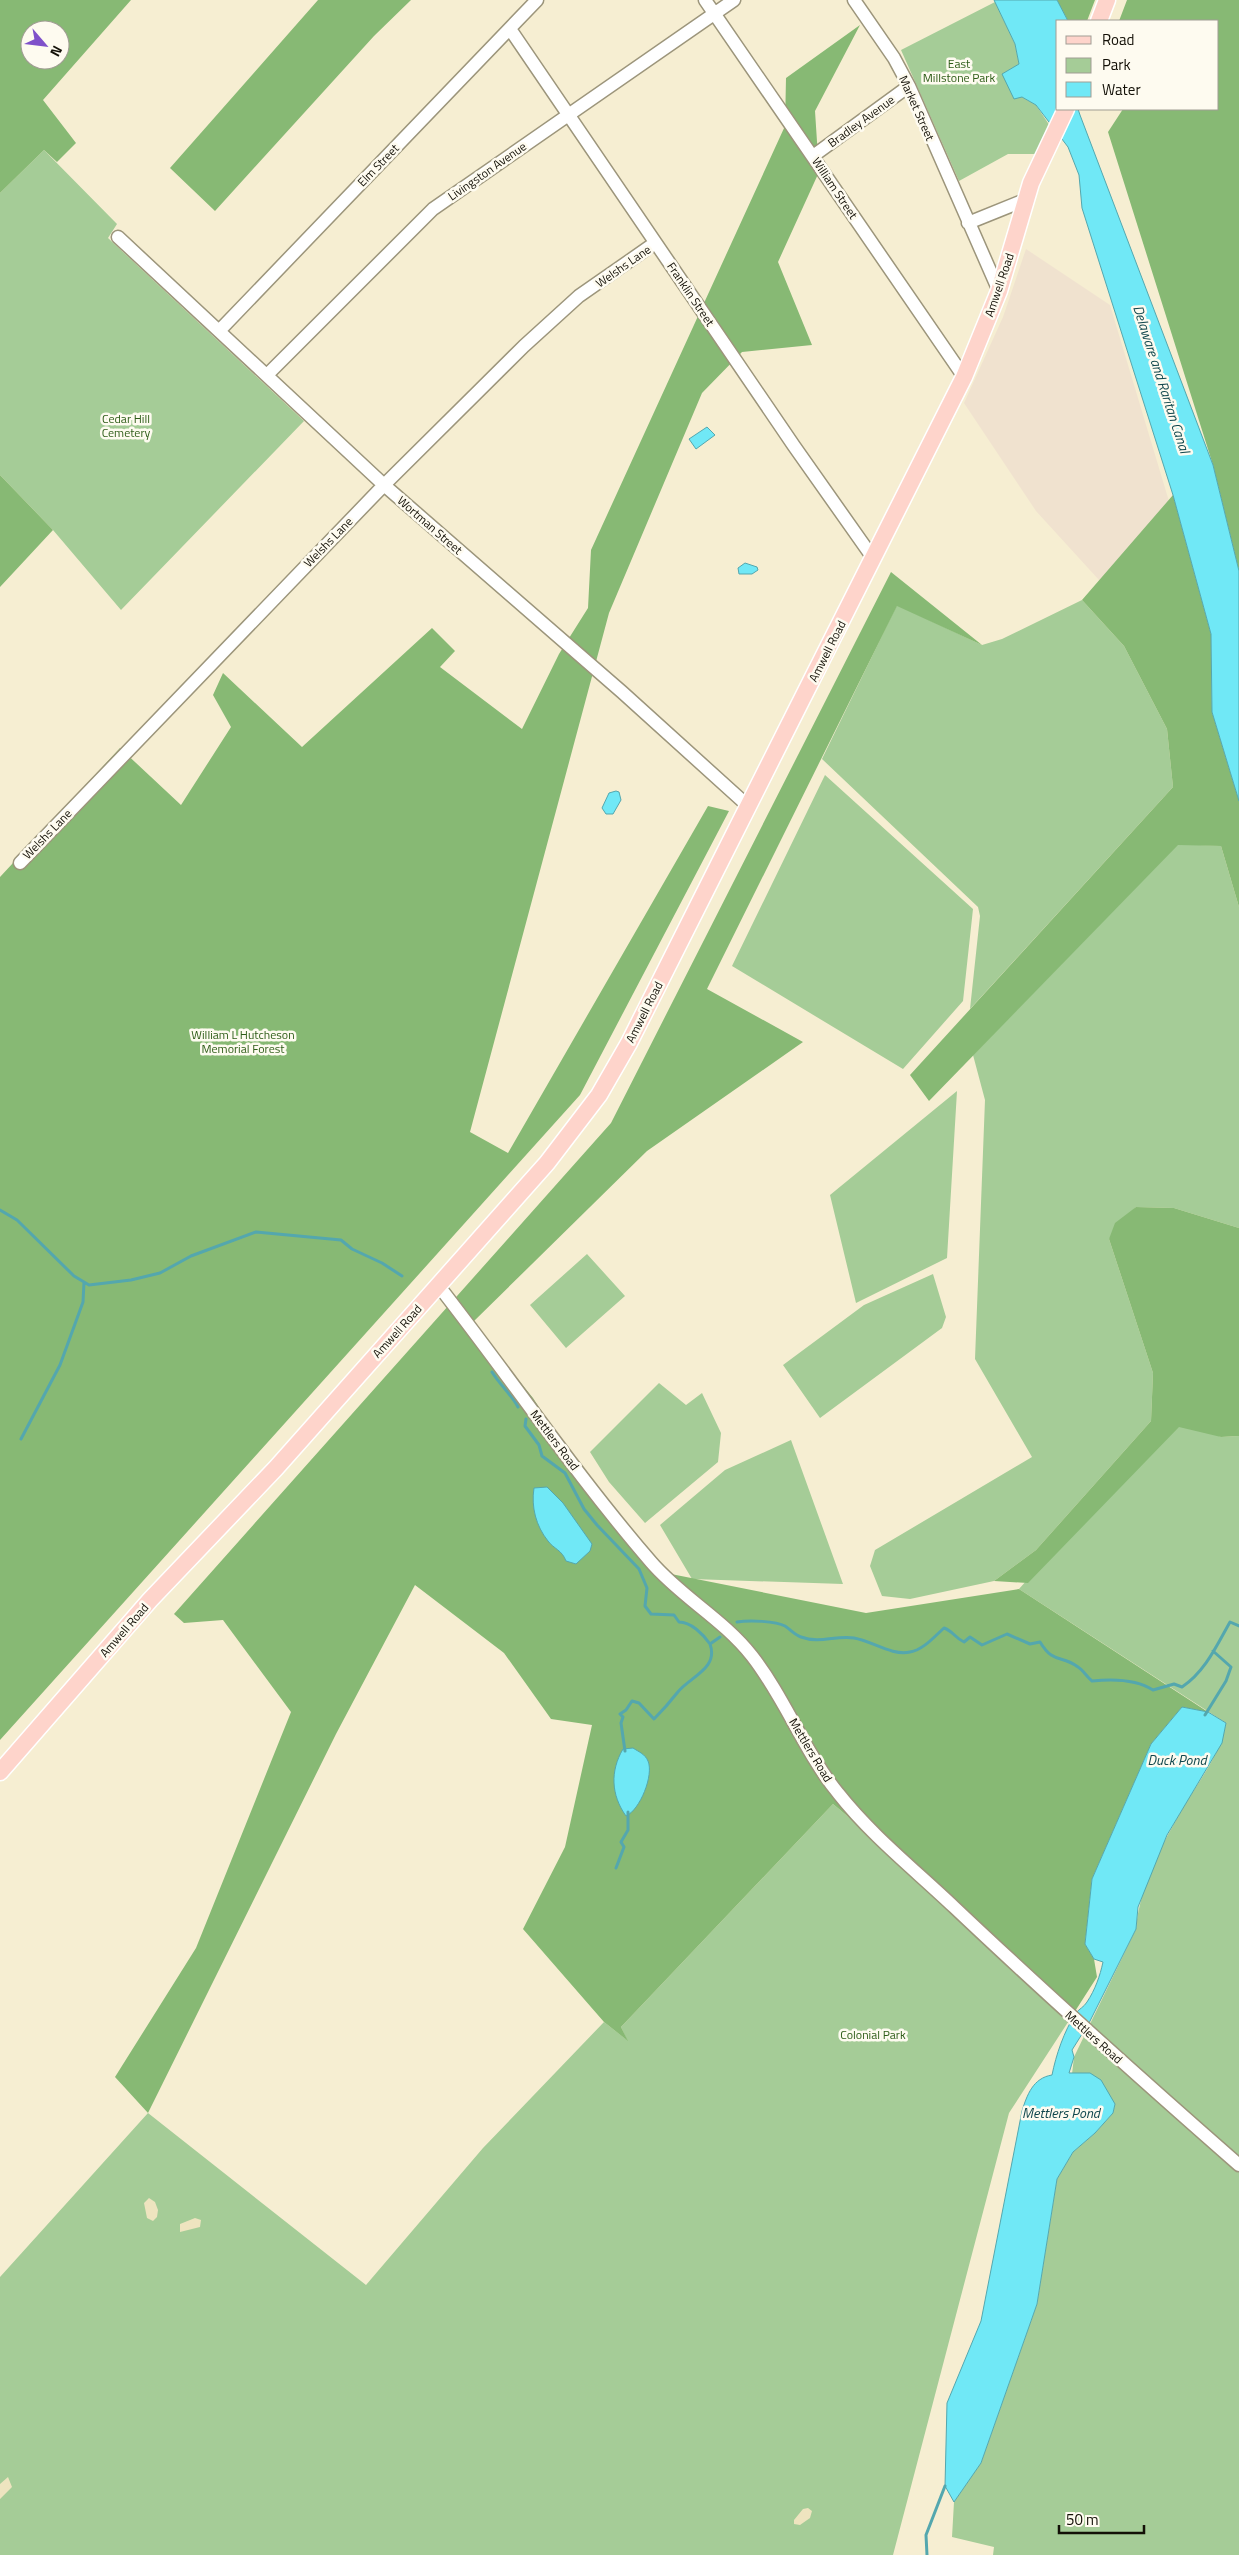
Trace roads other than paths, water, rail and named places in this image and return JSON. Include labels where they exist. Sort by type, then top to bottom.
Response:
[{"type":"main road","points":[[1099,20],[1107,0]]},
{"type":"main road","name":"Amwell Road","points":[[0,1772],[150,1600],[276,1468],[547,1163],[599,1095],[629,1043],[964,377],[999,291],[1025,200],[1038,167],[1066,110]]},
{"type":"street","name":"Elm Street","points":[[219,331],[538,0]]},
{"type":"street","name":"William Street","points":[[704,0],[964,377]]},
{"type":"street","name":"Livingston Avenue","points":[[267,375],[419,220],[568,114],[734,0]]},
{"type":"street","name":"Market Street","points":[[854,0],[894,58],[909,86],[999,291]]},
{"type":"street","name":"Franklin Street","points":[[510,29],[873,558]]},
{"type":"street","name":"Bradley Avenue","points":[[813,156],[909,86]]},
{"type":"street","points":[[968,223],[1025,200]]},
{"type":"street","name":"Wortman Street","points":[[118,237],[384,485],[622,692],[748,806]]},
{"type":"street","name":"Welshs Lane","points":[[20,863],[384,485],[549,320],[656,243]]},
{"type":"street","name":"Mettlers Road","points":[[438,1286],[500,1364],[562,1451],[651,1562],[674,1585],[726,1628],[750,1654],[770,1682],[838,1793],[1069,2016],[1239,2165]]},
{"type":"water","name":"Delaware and Raritan Canal","points":[[994,0],[1057,0],[1067,20],[1056,20],[1056,110],[1078,110],[1213,465],[1239,571],[1239,801],[1212,712],[1211,634],[1173,495],[1082,208],[1079,175],[1068,147],[1036,105],[1022,97],[1014,99],[1002,74],[1019,64],[1015,44]]},
{"type":"water","points":[[707,427],[715,435],[696,449],[689,439]]},
{"type":"water","points":[[745,563],[757,567],[758,570],[752,574],[739,574],[738,568]]},
{"type":"water","points":[[619,792],[621,800],[613,814],[606,814],[602,808],[609,793]]},
{"type":"water","points":[[547,1487],[563,1503],[592,1544],[590,1551],[576,1564],[566,1561],[562,1554],[550,1544],[538,1523],[533,1502],[534,1488]]},
{"type":"water","points":[[1182,1707],[1208,1712],[1226,1723],[1222,1743],[1167,1835],[1138,1907],[1136,1929],[1089,2023],[1072,2050],[1074,2057],[1069,2073],[1090,2073],[1101,2080],[1115,2104],[1113,2113],[1095,2133],[1073,2152],[1057,2179],[1037,2304],[981,2463],[954,2502],[945,2486],[947,2403],[981,2321],[1022,2111],[1035,2083],[1052,2075],[1064,2035],[1076,2013],[1087,2002],[1097,1983],[1103,1962],[1094,1959],[1085,1944],[1092,1879],[1151,1744]]},
{"type":"water","points":[[633,1748],[642,1753],[647,1759],[649,1775],[641,1800],[626,1816],[617,1800],[614,1774],[623,1749]]},
{"type":"waterway","points":[[0,1210],[17,1220],[74,1276],[89,1285],[131,1280],[160,1273],[191,1256],[256,1232],[341,1240],[352,1249],[382,1263],[402,1276]]},
{"type":"waterway","points":[[21,1439],[60,1365],[83,1302],[84,1282]]},
{"type":"waterway","points":[[492,1372],[518,1407]]},
{"type":"waterway","points":[[526,1419],[525,1426],[539,1445],[542,1456],[565,1473],[584,1509],[639,1569],[647,1588],[645,1606],[651,1614],[674,1615],[679,1622],[688,1624],[696,1629],[710,1644],[720,1637]]},
{"type":"waterway","points":[[737,1622],[775,1623],[785,1626],[797,1635],[808,1639],[854,1638],[903,1653],[919,1649],[944,1628],[964,1642],[970,1637],[982,1645],[1007,1634],[1030,1644],[1040,1642],[1049,1654],[1080,1668],[1092,1681],[1115,1680],[1131,1682],[1153,1690],[1174,1684],[1182,1687],[1204,1666],[1230,1622],[1239,1626]]},
{"type":"waterway","points":[[625,1751],[621,1723],[623,1717],[620,1714],[626,1710],[632,1701],[639,1703],[654,1719],[682,1687],[707,1666],[712,1653],[710,1644]]},
{"type":"waterway","points":[[1205,1715],[1226,1681],[1231,1667],[1213,1651]]},
{"type":"waterway","points":[[616,1868],[624,1847],[621,1842],[628,1830],[628,1812]]},
{"type":"waterway","points":[[927,2555],[926,2535],[945,2486]]},
{"type":"park label","name":"East Millstone Park","points":[[959,70]]},
{"type":"park label","name":"Cedar Hill Cemetery","points":[[126,425]]},
{"type":"park label","name":"William L Hutcheson Memorial Forest","points":[[243,1041]]},
{"type":"park label","name":"Colonial Park","points":[[873,2034]]},
{"type":"water label","name":"Duck Pond","points":[[1177,1759]]},
{"type":"water label","name":"Mettlers Pond","points":[[1061,2112]]}]
